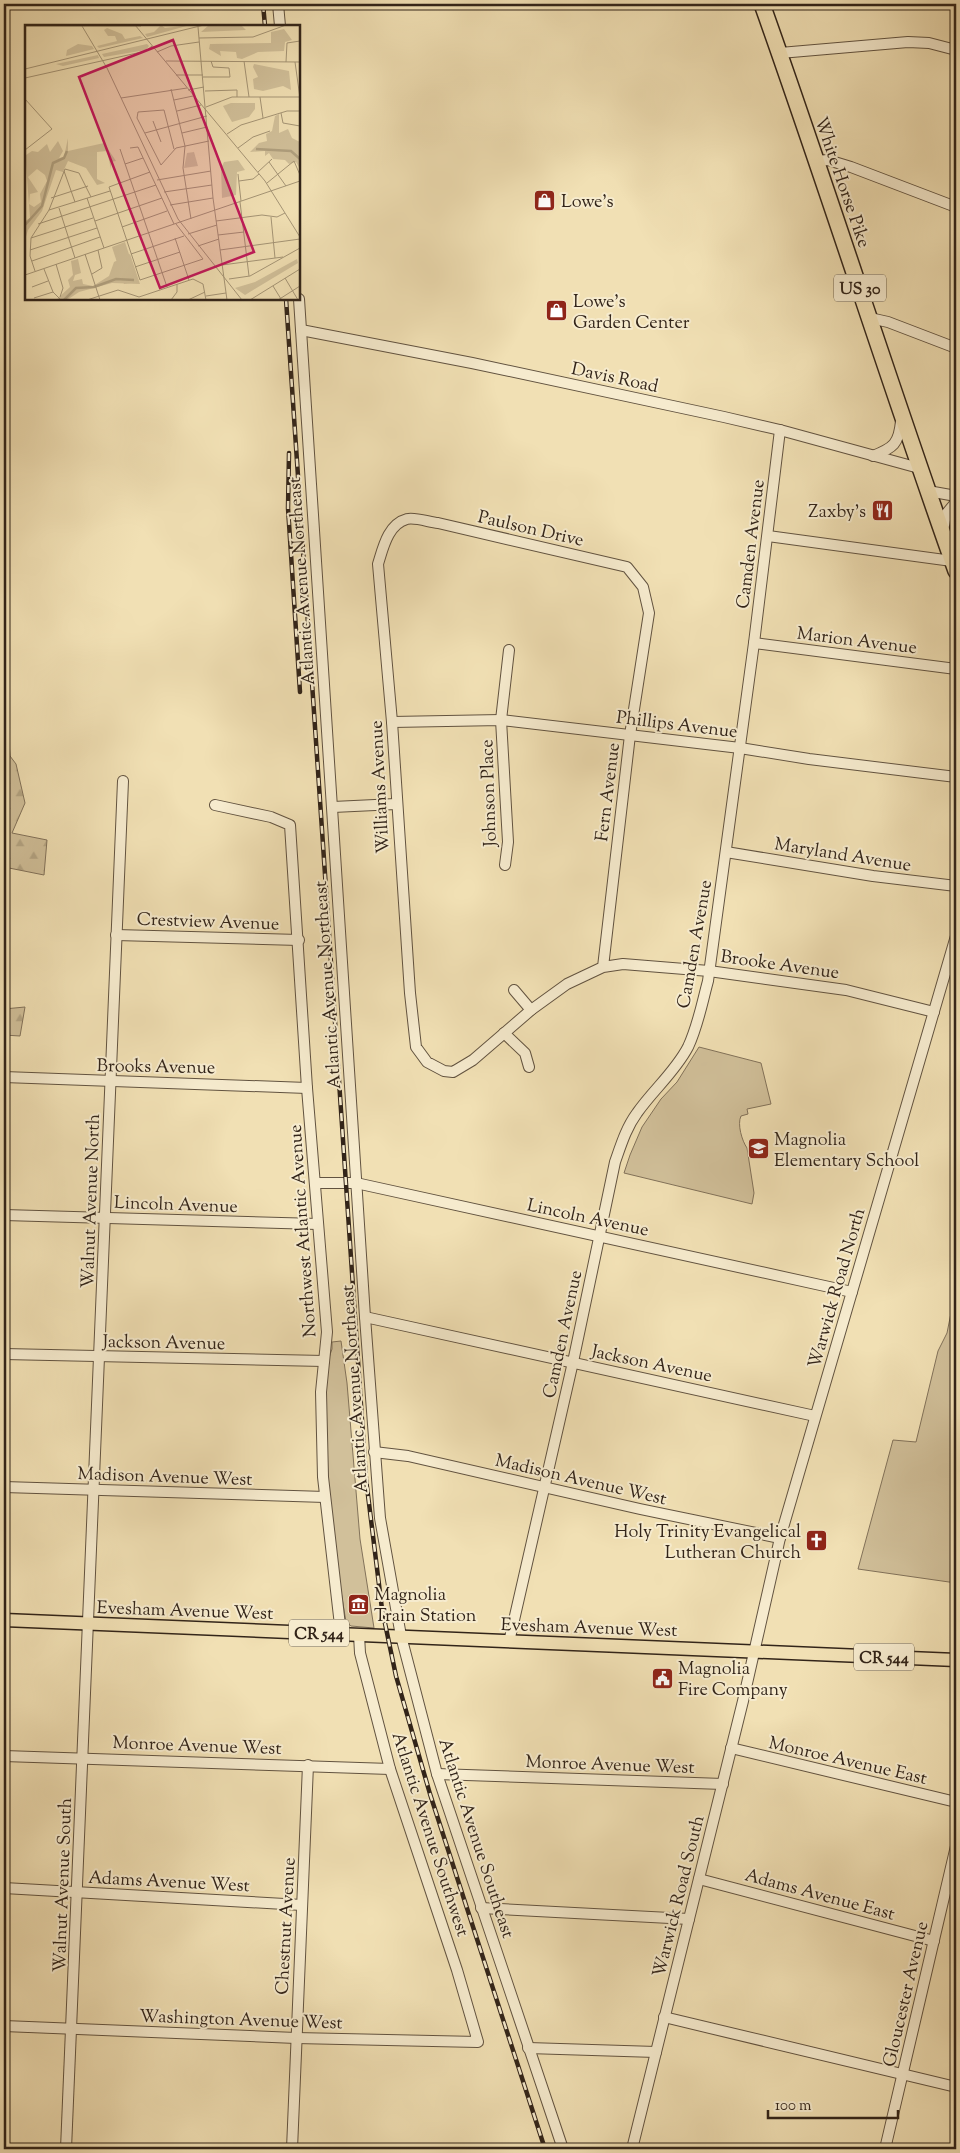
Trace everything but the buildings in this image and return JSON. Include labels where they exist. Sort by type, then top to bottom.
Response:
[{"type":"highway","name":"White Horse Pike","points":[[762,4],[954,566]]},
{"type":"main road","name":"Evesham Avenue West","points":[[4,1620],[754,1651]]},
{"type":"main road","name":"CR 544","points":[[754,1651],[956,1660]]},
{"type":"street","points":[[278,4],[280,25]]},
{"type":"street","points":[[780,53],[908,42],[956,50]]},
{"type":"street","points":[[816,161],[828,160],[851,167],[956,207]]},
{"type":"street","name":"Atlantic Avenue Northeast","points":[[299,300],[374,1452],[380,1518],[401,1636]]},
{"type":"street","points":[[870,318],[888,322],[956,348]]},
{"type":"street","name":"Davis Road","points":[[301,330],[472,363],[780,430],[919,468]]},
{"type":"street","points":[[873,456],[894,446],[898,439],[902,418]]},
{"type":"street","name":"Camden Avenue","points":[[509,1642],[573,1362],[615,1162],[624,1136],[636,1114],[675,1068],[688,1047],[697,1023],[709,971],[754,643],[780,430]]},
{"type":"street","points":[[928,491],[956,496]]},
{"type":"street","points":[[942,532],[946,514],[956,502]]},
{"type":"street","name":"Paulson Drive","points":[[399,523],[408,518],[438,523],[627,567],[643,587],[644,592]]},
{"type":"street","name":"Williams Avenue","points":[[399,523],[395,525],[384,544],[378,564],[392,722],[410,993],[416,1047],[421,1054]]},
{"type":"street","points":[[768,536],[954,566]]},
{"type":"street","name":"Fern Avenue","points":[[604,967],[630,735],[649,613],[644,592]]},
{"type":"street","name":"Marion Avenue","points":[[754,643],[956,669]]},
{"type":"street","name":"Johnson Place","points":[[506,865],[508,842],[501,720],[509,650]]},
{"type":"street","name":"Phillips Avenue","points":[[392,722],[501,720],[740,748],[809,759],[956,777]]},
{"type":"street","name":"Walnut Avenue North","points":[[88,1623],[123,781]]},
{"type":"street","points":[[333,807],[396,804]]},
{"type":"street","name":"Northwest Atlantic Avenue","points":[[215,805],[271,817],[290,825],[299,940],[307,1088],[327,1332],[321,1392],[325,1497],[341,1634]]},
{"type":"street","name":"Maryland Avenue","points":[[726,852],[873,876],[956,886]]},
{"type":"street","name":"Crestview Avenue","points":[[116,935],[299,940]]},
{"type":"street","name":"Warwick Road North","points":[[754,1651],[780,1538],[956,936]]},
{"type":"street","name":"Brooke Avenue","points":[[421,1054],[428,1062],[444,1071],[453,1072],[473,1060],[531,1010],[574,980],[604,967],[623,964],[709,971],[846,990],[934,1012]]},
{"type":"street","points":[[514,990],[531,1010]]},
{"type":"street","points":[[504,1033],[525,1053],[529,1067]]},
{"type":"street","name":"Brooks Avenue","points":[[4,1077],[307,1088]]},
{"type":"street","name":"Lincoln Avenue","points":[[315,1183],[356,1183],[852,1292]]},
{"type":"street","name":"Lincoln Avenue","points":[[4,1215],[318,1224]]},
{"type":"street","name":"Jackson Avenue","points":[[364,1316],[816,1416]]},
{"type":"street","name":"Jackson Avenue","points":[[4,1354],[324,1362]]},
{"type":"street","name":"Madison Avenue West","points":[[374,1452],[408,1456],[545,1488],[780,1538]]},
{"type":"street","name":"Madison Avenue West","points":[[4,1486],[325,1497]]},
{"type":"street","name":"Walnut Avenue South","points":[[66,2149],[88,1623]]},
{"type":"street","name":"Atlantic Avenue Southwest","points":[[359,1634],[360,1653],[390,1769],[457,1970],[478,2042]]},
{"type":"street","name":"Atlantic Avenue Southeast","points":[[401,1636],[437,1774],[562,2149]]},
{"type":"street","name":"Warwick Road South","points":[[632,2149],[723,1784],[754,1651]]},
{"type":"street","name":"Monroe Avenue East","points":[[731,1748],[956,1802]]},
{"type":"street","name":"Monroe Avenue West","points":[[4,1756],[390,1769]]},
{"type":"street","name":"Chestnut Avenue","points":[[292,2149],[308,1765]]},
{"type":"street","name":"Monroe Avenue West","points":[[437,1774],[723,1784]]},
{"type":"street","name":"Gloucester Avenue","points":[[885,2149],[956,1846]]},
{"type":"street","name":"Adams Avenue East","points":[[699,1879],[934,1941]]},
{"type":"street","name":"Adams Avenue West","points":[[4,1888],[302,1905]]},
{"type":"street","points":[[481,1908],[689,1919]]},
{"type":"street","points":[[664,2017],[956,2087]]},
{"type":"street","name":"Washington Avenue West","points":[[4,2026],[296,2038],[478,2042]]},
{"type":"street","points":[[528,2048],[656,2052]]},
{"type":"green space","points":[[4,673],[10,756],[16,764],[25,803],[12,833],[47,840],[44,875],[4,867]]},
{"type":"green space","points":[[25,1007],[20,1036],[4,1035],[4,1009]]},
{"type":"green space","points":[[699,1047],[761,1063],[771,1104],[747,1109],[748,1114],[741,1116],[740,1119],[740,1128],[747,1148],[754,1193],[752,1204],[624,1173],[642,1127],[661,1099],[677,1082]]},
{"type":"green space","points":[[954,1298],[956,1298],[956,1583],[858,1569],[893,1440],[916,1442],[938,1351],[947,1333]]},
{"type":"green space","points":[[341,1341],[347,1383],[360,1539],[374,1628],[351,1626],[346,1622],[334,1549],[323,1426],[325,1369],[332,1349],[332,1342]]},
{"type":"railway","points":[[263,4],[265,25]]},
{"type":"railway","points":[[286,300],[366,1479],[382,1609],[396,1676],[430,1794],[545,2149]]},
{"type":"railway","points":[[289,453],[288,508],[300,692]]},
{"type":"place","name":"Lowe's","points":[[545,201]]},
{"type":"place","name":"Lowe's Garden Center","points":[[557,311]]},
{"type":"place","name":"Zaxby's","points":[[882,511]]},
{"type":"place","name":"Magnolia Elementary School","points":[[758,1149]]},
{"type":"place","name":"Holy Trinity Evangelical Lutheran Church","points":[[817,1541]]},
{"type":"place","name":"Magnolia Train Station","points":[[358,1604]]},
{"type":"place","name":"Magnolia Fire Company","points":[[662,1678]]}]
